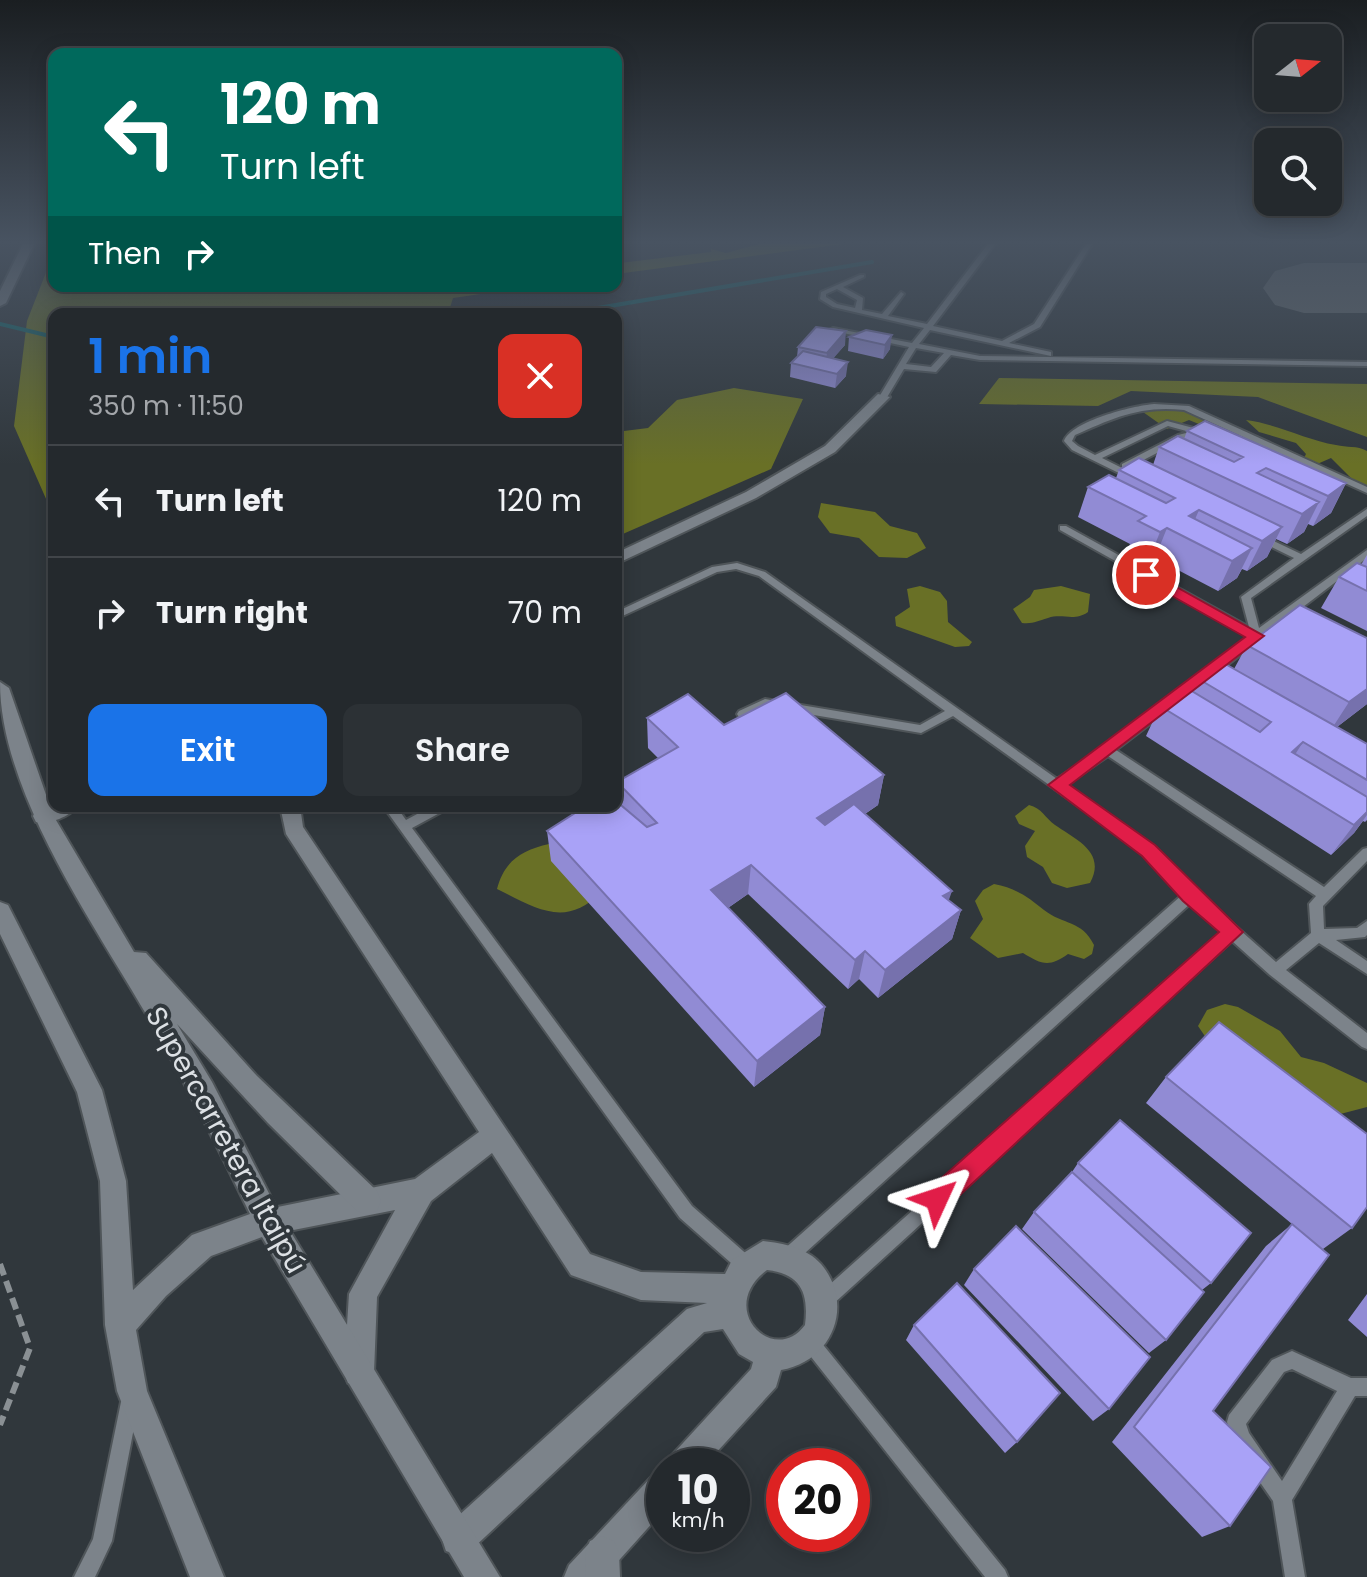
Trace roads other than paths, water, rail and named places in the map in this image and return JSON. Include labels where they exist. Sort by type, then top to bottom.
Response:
[{"type":"street","points":[[622,556],[751,495],[830,449],[883,397]]},
{"type":"street","name":"Supercarretera Itaipú","points":[[0,688],[48,795]]},
{"type":"street","name":"Supercarretera Itaipú","points":[[55,812],[96,909],[203,1090],[268,1221],[483,1577]]},
{"type":"street","points":[[291,812],[293,828],[581,1265],[641,1286],[735,1289]]},
{"type":"street","points":[[96,909],[173,1003],[303,1141],[367,1201]]},
{"type":"street","points":[[0,911],[89,1090],[113,1181],[120,1325],[132,1391],[207,1577]]},
{"type":"street","points":[[359,1375],[363,1294],[421,1191],[497,1134]]},
{"type":"street","points":[[120,1325],[156,1286],[202,1245],[268,1221],[421,1191]]},
{"type":"street","points":[[458,1539],[697,1319],[735,1289],[763,1255],[788,1257],[813,1276],[823,1302],[819,1330],[810,1342],[797,1351],[769,1354],[744,1340],[735,1289]]},
{"type":"street","points":[[699,1448],[765,1376],[769,1354]]},
{"type":"street","points":[[595,1569],[646,1508]]},
{"type":"lane","points":[[886,318],[1005,342],[1066,359]]},
{"type":"lane","points":[[883,397],[913,347],[936,318]]},
{"type":"lane","points":[[1005,342],[1037,325],[1042,318]]},
{"type":"lane","points":[[823,328],[963,355],[1367,364]]},
{"type":"lane","points":[[963,355],[979,338]]},
{"type":"lane","points":[[902,366],[933,370],[949,353]]},
{"type":"lane","points":[[1147,483],[1075,448],[1068,441],[1071,434],[1135,406],[1164,404],[1186,408],[1367,490]]},
{"type":"lane","points":[[1095,458],[1167,423],[1213,438]]},
{"type":"lane","points":[[1119,470],[1181,437],[1200,433]]},
{"type":"lane","points":[[1225,442],[1246,434]]},
{"type":"lane","points":[[1265,456],[1347,481]]},
{"type":"lane","points":[[1256,636],[1246,597],[1367,512]]},
{"type":"lane","points":[[1063,528],[1256,636]]},
{"type":"lane","points":[[1245,531],[1301,558]]},
{"type":"lane","points":[[1057,785],[1108,750],[1367,553]]},
{"type":"lane","points":[[622,613],[715,569],[737,566],[762,574],[1148,850],[1190,896],[1275,971],[1367,1042]]},
{"type":"lane","points":[[1201,679],[1214,686]]},
{"type":"lane","points":[[743,714],[765,703],[921,729],[954,711]]},
{"type":"lane","points":[[1108,750],[1324,894]]},
{"type":"lane","points":[[394,812],[686,1212],[735,1289]]},
{"type":"lane","points":[[404,826],[431,812]]},
{"type":"lane","points":[[1318,935],[1316,904],[1367,853]]},
{"type":"lane","points":[[788,1257],[1190,896]]},
{"type":"lane","points":[[1275,971],[1318,935],[1360,933],[1367,927]]},
{"type":"lane","points":[[823,1302],[1233,932]]},
{"type":"lane","points":[[1318,935],[1367,968]]},
{"type":"lane","points":[[810,1342],[998,1577]]},
{"type":"lane","points":[[1282,1498],[1358,1387],[1292,1360],[1278,1366],[1236,1422],[1241,1438],[1282,1498],[1295,1577]]},
{"type":"lane","points":[[84,1577],[102,1541],[132,1391]]},
{"type":"waterway","points":[[0,324],[48,336]]}]
